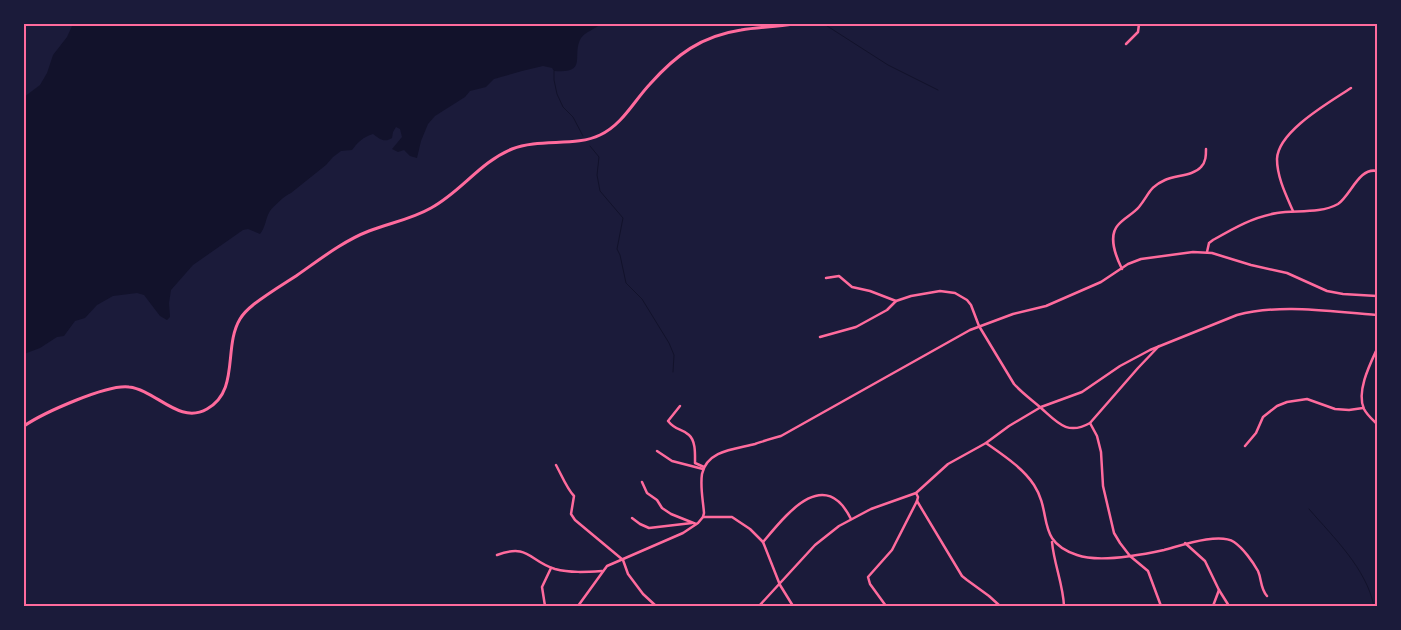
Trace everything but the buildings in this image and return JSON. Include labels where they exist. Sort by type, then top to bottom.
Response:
[{"type":"street","points":[[24,426],[100,390],[121,386],[141,389],[183,412],[201,413],[216,404],[223,395],[227,383],[234,336],[240,319],[255,304],[312,265],[359,236],[431,208],[443,201],[491,161],[513,149],[537,143],[588,139],[602,135],[612,128],[627,112],[666,66],[685,50],[718,35],[741,30],[793,24]]},
{"type":"street","points":[[1126,44],[1138,32],[1139,24]]},
{"type":"street","points":[[1293,211],[1282,185],[1279,172],[1277,160],[1280,148],[1311,114],[1351,88]]},
{"type":"street","points":[[1122,269],[1117,258],[1114,241],[1117,226],[1137,209],[1148,192],[1159,183],[1191,172],[1202,166],[1206,158],[1206,148]]},
{"type":"street","points":[[1207,252],[1210,242],[1244,222],[1259,217],[1293,211],[1317,210],[1337,204],[1365,173],[1372,170],[1377,171]]},
{"type":"street","points":[[703,517],[702,480],[704,468],[708,461],[724,451],[781,436],[929,352],[979,326],[1013,314],[1046,306],[1101,282],[1128,264],[1141,259],[1207,252],[1286,274],[1327,291],[1377,296]]},
{"type":"street","points":[[826,278],[839,276],[852,287],[870,291],[896,301]]},
{"type":"street","points":[[820,337],[856,327],[887,310],[896,301],[929,292],[948,291],[955,293],[967,300],[971,305],[979,326],[1014,384],[1060,425],[1074,428],[1090,423],[1160,345]]},
{"type":"street","points":[[759,606],[815,546],[834,530],[851,519],[879,506],[916,493],[948,464],[986,443],[1009,426],[1041,407],[1082,392],[1120,366],[1160,345],[1248,312],[1275,310],[1377,315]]},
{"type":"street","points":[[1377,348],[1363,381],[1363,408],[1377,424]]},
{"type":"street","points":[[1246,446],[1256,432],[1263,417],[1278,406],[1288,402],[1307,399],[1334,409],[1349,410],[1363,408]]},
{"type":"street","points":[[680,406],[668,421],[673,428],[689,435],[693,442],[696,463],[704,468]]},
{"type":"street","points":[[1090,423],[1097,436],[1101,452],[1103,486],[1112,528],[1130,556],[1148,571],[1161,606]]},
{"type":"street","points":[[986,443],[1019,468],[1038,492],[1052,540],[1064,606]]},
{"type":"street","points":[[657,451],[672,462],[704,468]]},
{"type":"street","points":[[556,465],[567,483],[568,490],[574,496],[571,514],[575,520],[623,560],[628,574],[643,594],[656,606]]},
{"type":"street","points":[[642,482],[647,493],[662,508],[671,514],[696,524]]},
{"type":"street","points":[[886,606],[870,584],[868,577],[892,550],[917,501],[916,493]]},
{"type":"street","points":[[763,542],[793,508],[818,495],[833,497],[851,519]]},
{"type":"street","points":[[917,501],[962,576],[1000,606]]},
{"type":"street","points":[[580,606],[607,566],[683,533],[703,517],[732,517],[750,529],[763,542],[780,584],[793,606]]},
{"type":"street","points":[[632,518],[649,528],[696,524]]},
{"type":"street","points":[[1052,540],[1071,553],[1083,558],[1112,558],[1149,553],[1198,540],[1223,539],[1235,543],[1255,567],[1262,590],[1267,596]]},
{"type":"street","points":[[1185,543],[1205,561],[1229,606]]},
{"type":"street","points":[[497,555],[507,551],[522,551],[552,568],[570,572],[603,571]]},
{"type":"street","points":[[546,606],[542,587],[552,568]]},
{"type":"street","points":[[1213,606],[1219,590]]},
{"type":"shaded area","points":[[73,24],[601,24],[581,38],[578,44],[577,62],[572,70],[554,71],[552,68],[543,66],[494,79],[486,87],[470,91],[465,97],[435,116],[428,124],[417,158],[410,156],[404,150],[398,152],[392,149],[402,137],[400,129],[396,127],[392,138],[382,140],[373,134],[361,140],[352,150],[341,151],[274,206],[268,214],[260,234],[248,229],[243,230],[193,265],[171,290],[169,303],[170,317],[167,320],[160,316],[144,295],[137,293],[113,296],[97,305],[85,318],[75,321],[64,336],[57,337],[40,348],[24,354],[24,97],[40,85],[47,73],[53,55],[67,37]]},
{"type":"waterway","points":[[824,24],[888,65],[938,90]]},
{"type":"waterway","points":[[554,71],[557,94],[563,107],[573,117],[583,136]]},
{"type":"waterway","points":[[590,146],[599,157],[597,175],[600,191],[623,218],[617,249],[626,283],[642,299],[669,343],[674,355],[673,372]]},
{"type":"waterway","points":[[1309,509],[1357,566],[1370,592],[1374,606]]}]
